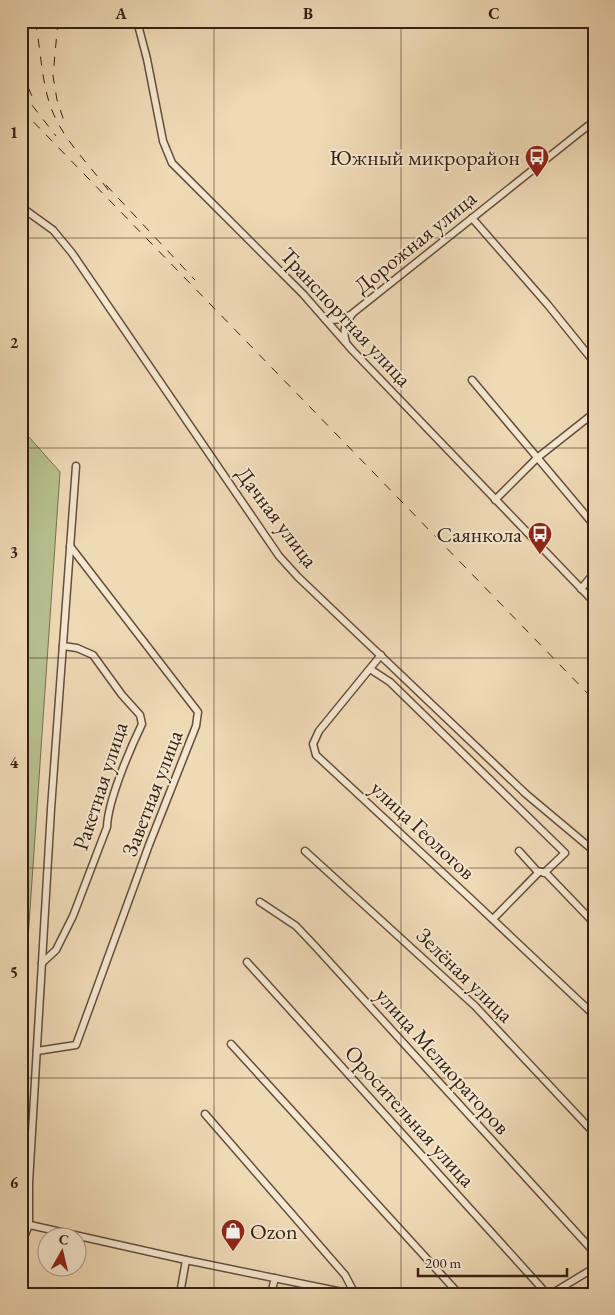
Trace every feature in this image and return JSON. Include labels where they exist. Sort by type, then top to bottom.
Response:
[{"type":"street","name":"Транспортная улица","points":[[137,21],[164,141],[172,163],[303,294],[352,351],[594,602]]},
{"type":"street","name":"Дорожная улица","points":[[346,343],[344,328],[354,313],[594,120]]},
{"type":"street","name":"Дачная улица","points":[[21,207],[53,230],[72,253],[279,556],[298,577],[526,794],[594,851]]},
{"type":"street","points":[[472,218],[548,305],[594,362]]},
{"type":"street","points":[[325,319],[341,320],[354,313]]},
{"type":"street","points":[[472,380],[594,525]]},
{"type":"street","points":[[494,500],[537,458],[594,413]]},
{"type":"street","name":"Ракетная улица","points":[[30,1225],[29,1183],[51,809],[76,466]]},
{"type":"street","name":"Заветная улица","points":[[37,1051],[76,1045],[152,837],[196,726],[198,712],[70,546]]},
{"type":"street","points":[[581,589],[594,574]]},
{"type":"street","name":"Ракетная улица","points":[[42,963],[56,950],[73,916],[107,827],[107,819],[113,800],[142,724],[140,715],[122,695],[93,655],[76,648],[62,646]]},
{"type":"street","name":"улица Геологов","points":[[381,655],[319,731],[313,744],[316,755],[594,1015]]},
{"type":"street","points":[[370,669],[390,682],[565,853],[542,872],[493,919]]},
{"type":"street","name":"Зелёная улица","points":[[305,851],[475,1006],[594,1133]]},
{"type":"street","points":[[519,851],[594,922]]},
{"type":"street","name":"улица Мелиораторов","points":[[260,902],[296,926],[594,1252]]},
{"type":"street","name":"Оросительная улица","points":[[248,962],[549,1294]]},
{"type":"street","points":[[231,1044],[458,1294]]},
{"type":"street","points":[[205,1114],[345,1275],[353,1294]]},
{"type":"street","points":[[21,1211],[30,1225]]},
{"type":"street","points":[[21,1223],[186,1260],[353,1294]]},
{"type":"street","points":[[21,1244],[30,1225]]},
{"type":"street","points":[[180,1294],[186,1260]]},
{"type":"street","points":[[549,1294],[594,1268]]},
{"type":"street","points":[[271,1294],[275,1278]]},
{"type":"green space","points":[[21,428],[60,472],[21,1041]]},
{"type":"railway","points":[[35,21],[45,84],[55,117],[68,140],[109,191]]},
{"type":"railway","points":[[58,21],[53,76],[57,100],[65,124]]},
{"type":"railway","points":[[21,71],[35,103]]},
{"type":"railway","points":[[21,91],[56,136]]},
{"type":"railway","points":[[21,109],[594,700]]},
{"type":"railway","points":[[106,185],[195,280]]},
{"type":"place","name":"Южный микрорайон","points":[[537,178]]},
{"type":"place","name":"Саянкола","points":[[540,555]]},
{"type":"place","name":"Ozon","points":[[233,1252]]}]
